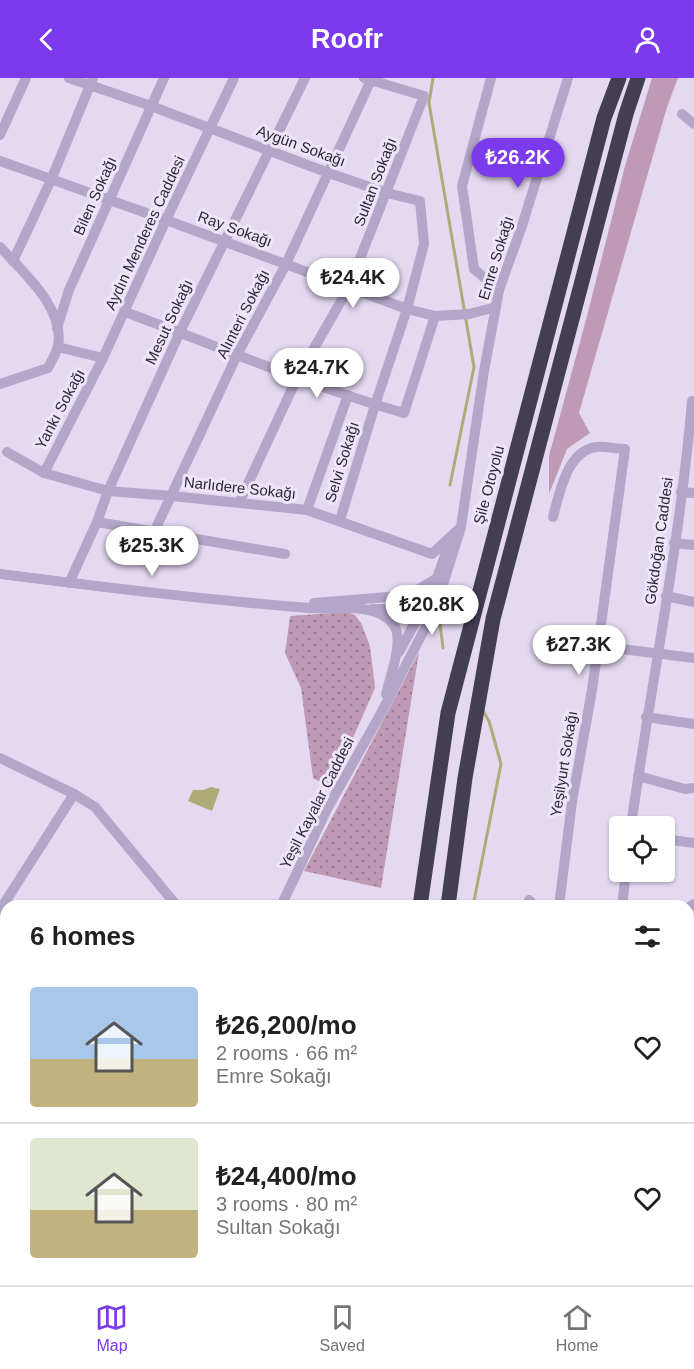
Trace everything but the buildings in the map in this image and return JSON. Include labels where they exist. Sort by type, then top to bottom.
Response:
[{"type":"highway","name":"Şile Otoyolu","points":[[421,900],[448,713],[604,118],[619,78]]},
{"type":"highway","points":[[449,900],[465,778],[493,619],[626,114],[638,78]]},
{"type":"street","points":[[0,135],[26,78]]},
{"type":"street","name":"Aygün Sokağı","points":[[69,78],[91,82],[326,172],[387,193],[420,201],[424,244],[407,309]]},
{"type":"street","name":"Bilen Sokağı","points":[[57,328],[69,290],[164,78]]},
{"type":"street","name":"Aydın Menderes Caddesi","points":[[103,358],[234,78]]},
{"type":"street","name":"Mesut Sokağı","points":[[69,583],[98,522],[108,491],[180,332],[305,78]]},
{"type":"street","points":[[491,78],[462,186],[474,269],[499,290]]},
{"type":"street","name":"Emre Sokağı","points":[[461,527],[484,371],[499,290],[522,226],[568,78]]},
{"type":"street","name":"Sultan Sokağı","points":[[239,503],[298,376],[348,288],[424,96],[369,79]]},
{"type":"street","name":"Alınteri Sokağı","points":[[155,530],[237,355],[286,264],[369,79]]},
{"type":"street","points":[[13,261],[51,180],[91,82]]},
{"type":"street","points":[[682,114],[694,124]]},
{"type":"street","name":"Ray Sokağı","points":[[0,161],[407,309],[435,316],[464,314],[496,307]]},
{"type":"street","points":[[0,247],[51,306],[57,328],[58,347],[48,368],[0,384]]},
{"type":"street","name":"Selvi Sokağı","points":[[340,520],[407,309]]},
{"type":"street","points":[[125,312],[375,405],[404,413],[435,316]]},
{"type":"street","points":[[58,347],[103,358]]},
{"type":"street","name":"Yankı Sokağı","points":[[44,473],[103,358]]},
{"type":"street","points":[[307,510],[348,395]]},
{"type":"street","name":"Gökdoğan Caddesi","points":[[632,816],[691,439],[692,401]]},
{"type":"street","name":"Yeşilyurt Sokağı","points":[[553,517],[562,480],[578,456],[595,447],[624,450],[592,690],[572,802],[560,900]]},
{"type":"street","name":"Narlıdere Sokağı","points":[[7,452],[44,473],[108,491],[172,495],[307,510],[432,554],[461,527]]},
{"type":"street","points":[[681,492],[694,493]]},
{"type":"street","points":[[98,522],[285,554]]},
{"type":"street","points":[[380,715],[408,660],[431,604],[448,547],[461,527]]},
{"type":"street","points":[[0,574],[301,607],[416,611],[431,604],[440,594],[461,527]]},
{"type":"street","points":[[674,543],[694,545]]},
{"type":"street","points":[[301,607],[318,601],[401,596],[414,592],[437,578]]},
{"type":"street","points":[[401,596],[416,611],[421,626],[408,652],[408,660]]},
{"type":"street","points":[[666,596],[694,602]]},
{"type":"street","points":[[366,609],[387,618],[395,626],[398,636],[394,662],[380,715]]},
{"type":"street","points":[[394,662],[416,611]]},
{"type":"street","points":[[597,645],[694,658]]},
{"type":"street","name":"Yeşil Kayalar Caddesi","points":[[284,900],[327,808],[380,715]]},
{"type":"street","points":[[646,717],[694,724]]},
{"type":"street","points":[[0,758],[74,794],[95,807],[172,900]]},
{"type":"street","points":[[638,776],[685,789],[694,788]]},
{"type":"street","points":[[6,900],[74,794]]},
{"type":"street","points":[[675,840],[694,843]]},
{"type":"street","points":[[623,900],[625,882]]},
{"type":"shaded area","points":[[652,78],[678,78],[667,107],[579,413],[590,433],[567,449],[549,494],[549,456],[625,166]]},
{"type":"shaded area","points":[[346,612],[355,615],[361,623],[370,646],[375,688],[331,788],[313,778],[301,688],[285,653],[290,616]]},
{"type":"shaded area","points":[[419,652],[381,888],[304,871]]},
{"type":"shaded area","points":[[211,787],[220,789],[212,811],[188,801],[193,790]]},
{"type":"waterway","points":[[433,78],[429,103],[474,367],[450,485]]},
{"type":"waterway","points":[[439,616],[443,648]]},
{"type":"waterway","points":[[474,900],[501,764],[489,721],[483,711]]}]
